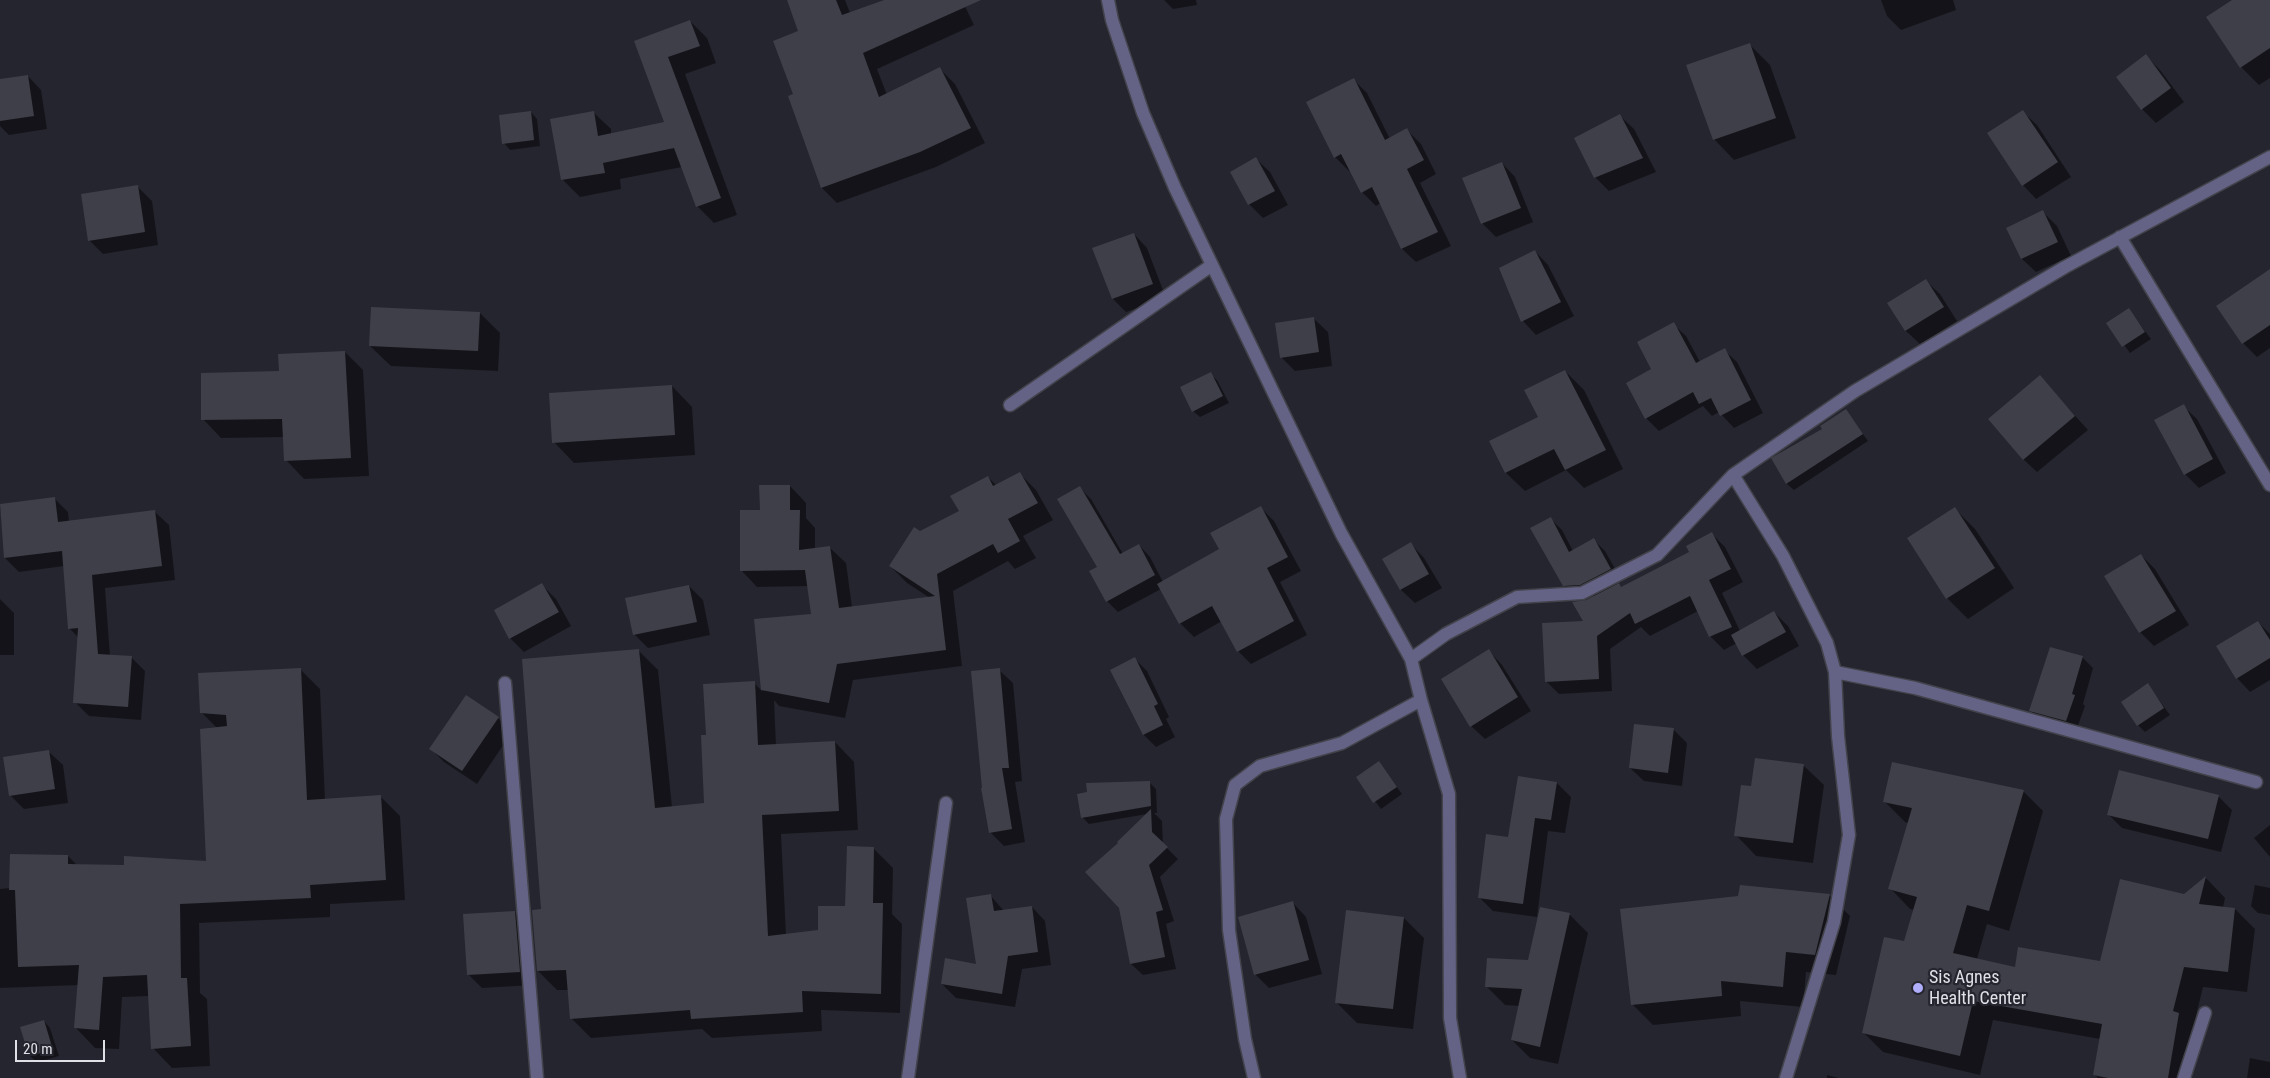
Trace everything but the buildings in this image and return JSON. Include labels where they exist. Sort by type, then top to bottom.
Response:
[{"type":"street","points":[[1108,0],[1112,20],[1143,113],[1175,188],[1340,533],[1411,659],[1449,794],[1450,1018],[1460,1078]]},
{"type":"street","points":[[1411,659],[1446,634],[1517,597],[1582,594],[1656,555],[1733,474],[1855,391],[2056,272],[2270,157]]},
{"type":"street","points":[[2120,237],[2270,485]]},
{"type":"street","points":[[1010,405],[1212,265]]},
{"type":"street","points":[[1733,474],[1783,556],[1827,643],[1835,672],[1838,736],[1849,835],[1834,922],[1786,1078]]},
{"type":"street","points":[[1835,672],[1934,693],[2256,782]]},
{"type":"street","points":[[505,683],[538,1078]]},
{"type":"street","points":[[1254,1078],[1245,1039],[1228,930],[1226,819],[1235,785],[1260,766],[1342,743],[1421,700]]},
{"type":"street","points":[[908,1078],[946,803]]},
{"type":"street","points":[[2184,1078],[2205,1013]]},
{"type":"place","name":"Sis Agnes Health Center","points":[[1918,988]]}]
